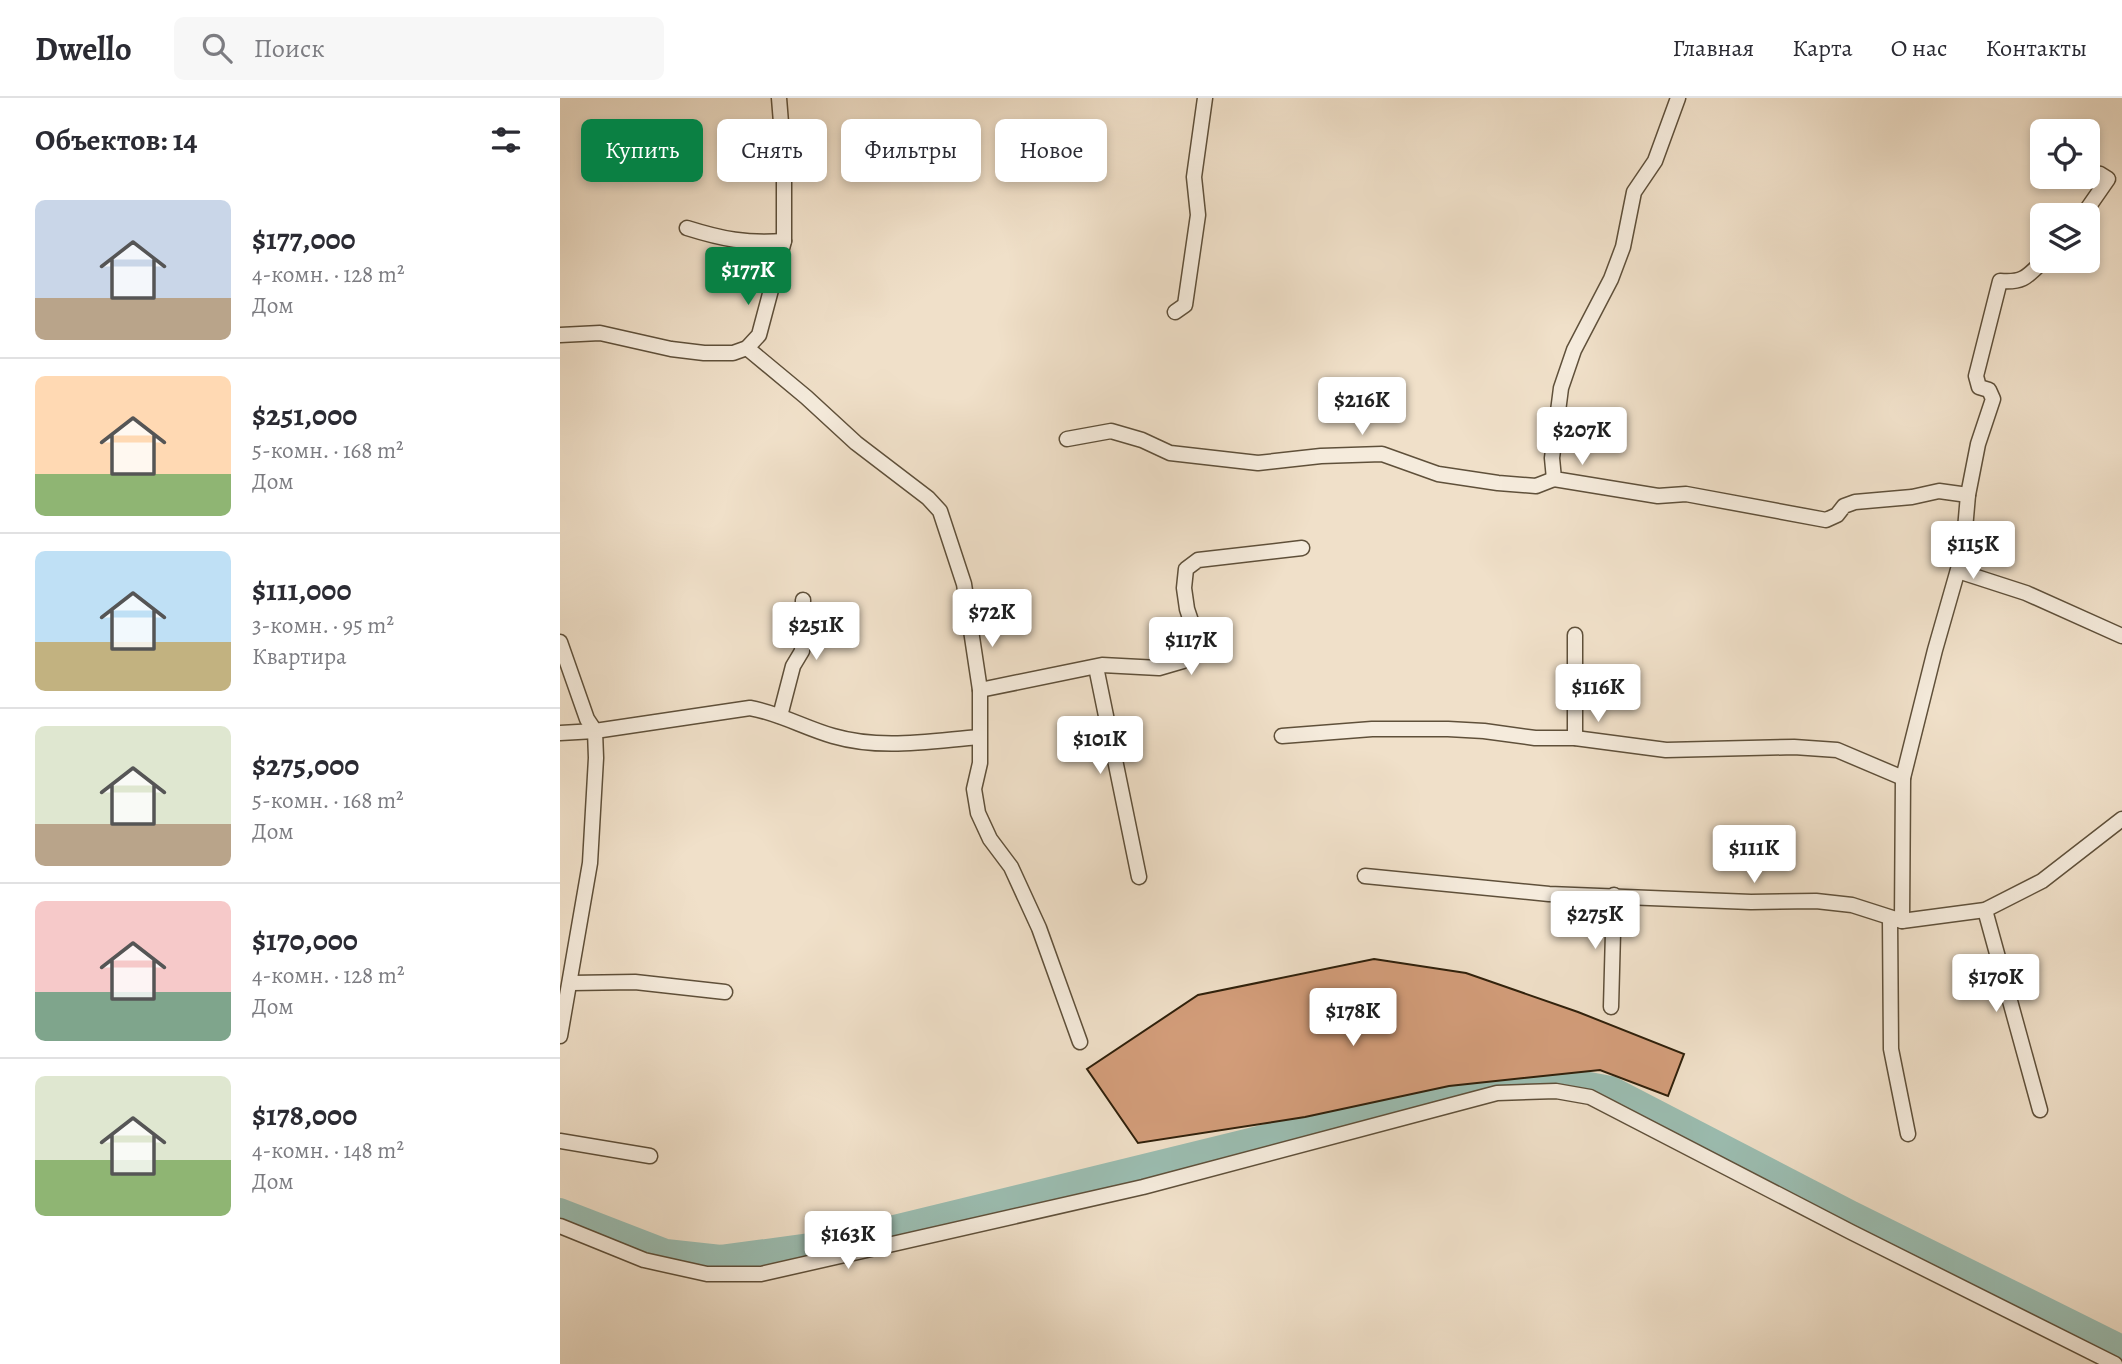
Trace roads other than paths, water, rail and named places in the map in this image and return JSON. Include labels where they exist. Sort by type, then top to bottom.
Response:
[{"type":"street","points":[[560,335],[600,334],[704,354],[733,353],[747,348],[759,335],[784,241],[784,160],[779,98]]},
{"type":"street","points":[[1175,312],[1185,305],[1196,227],[1197,192],[1194,177],[1205,98]]},
{"type":"street","points":[[1554,479],[1552,458],[1561,388],[1574,350],[1611,279],[1623,247],[1634,192],[1655,161],[1678,98]]},
{"type":"street","points":[[2091,203],[2108,179],[2100,174]]},
{"type":"street","points":[[687,228],[723,239],[754,243],[784,241]]},
{"type":"street","points":[[1908,1134],[1891,1049],[1903,778],[1963,552],[1968,495],[1978,444],[1993,399],[1989,390],[1979,387],[1976,376],[2000,281],[2017,282],[2031,273]]},
{"type":"street","points":[[747,348],[807,397],[856,443],[928,498],[940,511],[964,584],[980,690],[980,763],[974,789],[978,813],[990,839],[1011,867],[1039,928],[1080,1042]]},
{"type":"street","points":[[1067,439],[1111,431],[1142,440],[1170,453],[1258,463],[1321,456],[1382,454],[1438,474],[1498,483],[1536,486],[1554,479],[1658,496],[1686,494],[1826,520],[1837,515],[1844,506],[1855,502],[1912,497],[1939,491],[1968,495]]},
{"type":"street","points":[[980,690],[1096,667],[1133,665],[1158,668],[1183,661],[1192,653],[1195,633],[1187,610],[1185,569],[1198,560],[1303,548]]},
{"type":"street","points":[[1958,571],[2025,593],[2122,636]]},
{"type":"street","points":[[780,716],[793,666],[802,651],[803,600]]},
{"type":"street","points":[[1575,635],[1575,738]]},
{"type":"street","points":[[560,642],[587,719],[595,731],[596,758],[590,863],[560,1036]]},
{"type":"street","points":[[1096,667],[1139,877]]},
{"type":"street","points":[[560,733],[595,731],[750,708],[780,716],[834,737],[881,745],[979,737]]},
{"type":"street","points":[[1282,736],[1372,729],[1435,729],[1484,731],[1535,738],[1575,738],[1665,750],[1794,747],[1837,750],[1903,778]]},
{"type":"street","points":[[1365,876],[1549,894],[1751,902],[1816,901],[1852,905],[1896,920],[1985,910],[2042,881],[2122,819]]},
{"type":"street","points":[[1611,1007],[1614,895]]},
{"type":"street","points":[[1985,910],[2040,1110]]},
{"type":"street","points":[[571,983],[635,982],[725,992]]},
{"type":"street","points":[[560,1226],[643,1260],[707,1274],[761,1275],[823,1258],[1143,1186],[1497,1093],[1556,1091],[1590,1097],[2115,1364]]},
{"type":"street","points":[[560,1141],[650,1156]]},
{"type":"waterway","points":[[560,1211],[666,1252],[721,1258],[833,1243],[1406,1103],[1502,1083],[1557,1079],[1611,1089],[1850,1213],[2122,1348]]}]
